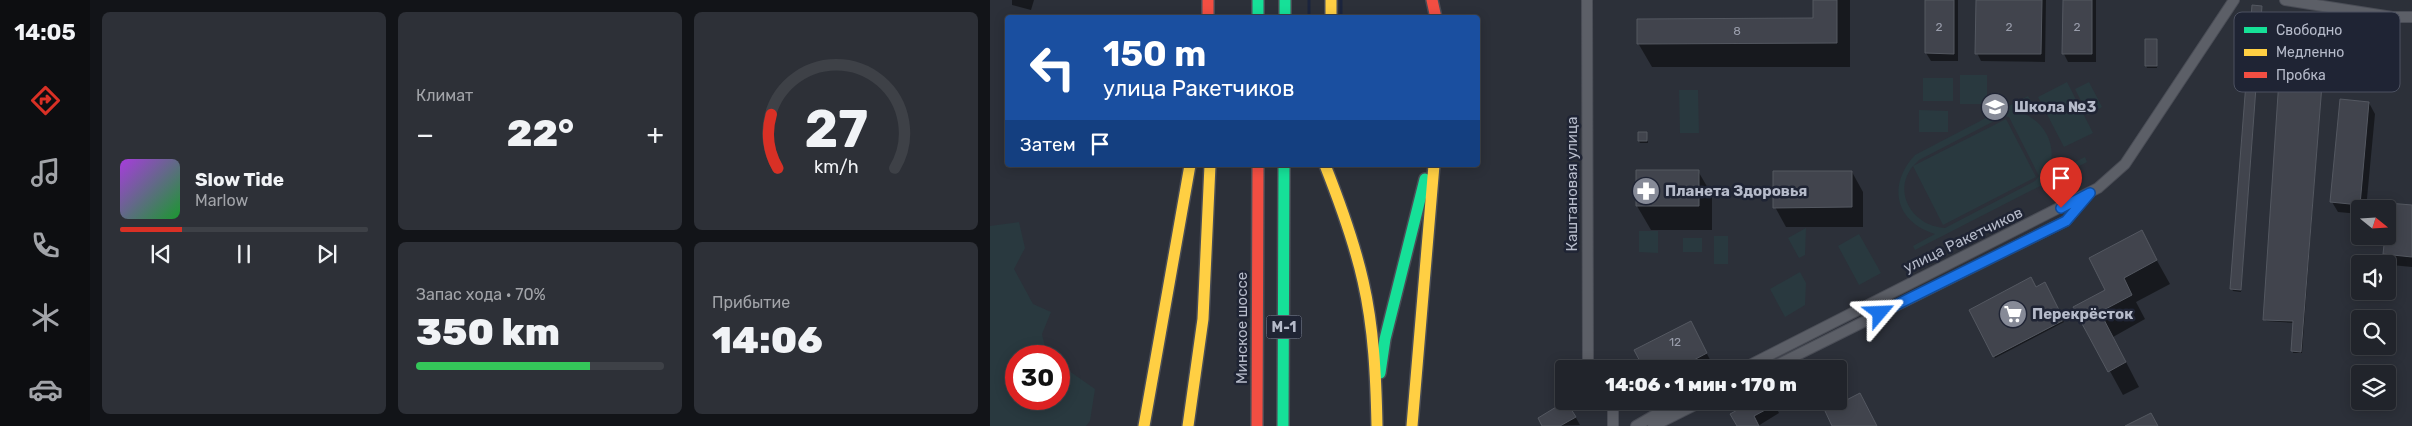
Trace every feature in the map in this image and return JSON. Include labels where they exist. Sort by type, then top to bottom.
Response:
[{"type":"main road","points":[[1208,0],[1208,15]]},
{"type":"main road","points":[[1258,0],[1258,15]]},
{"type":"main road","points":[[1285,15],[1287,0]]},
{"type":"main road","points":[[1287,0],[1290,15]]},
{"type":"main road","points":[[1331,0],[1331,15]]},
{"type":"main road","points":[[1424,0],[1424,15]]},
{"type":"main road","points":[[1432,0],[1435,15]]},
{"type":"main road","points":[[1144,426],[1190,167]]},
{"type":"main road","points":[[1188,426],[1203,319],[1210,167]]},
{"type":"main road","name":"Минское шоссе","points":[[1257,426],[1258,167]]},
{"type":"main road","name":"М-1","points":[[1283,426],[1284,167]]},
{"type":"main road","points":[[1326,167],[1343,209],[1360,264],[1370,321],[1377,426]]},
{"type":"main road","points":[[1376,399],[1385,339],[1428,167]]},
{"type":"main road","points":[[1412,426],[1434,167]]},
{"type":"street","name":"Каштановая улица","points":[[1587,0],[1588,360]]},
{"type":"street","name":"улица Ракетчиков","points":[[1760,360],[2090,193],[2111,178],[2125,164],[2234,0]]},
{"type":"street","points":[[2285,0],[2361,12]]},
{"type":"street","name":"улица Ракетчиков","points":[[1787,360],[2066,221],[2090,193]]},
{"type":"street","points":[[1613,410],[1613,426]]},
{"type":"street","points":[[1636,426],[1664,410]]},
{"type":"street","points":[[1653,426],[1685,410]]},
{"type":"shaded area","points":[[1960,75],[1987,75],[1987,104],[1960,104]]},
{"type":"shaded area","points":[[1923,78],[1953,78],[1953,101],[1923,101]]},
{"type":"shaded area","points":[[2067,82],[2093,133],[2064,147],[2038,97]]},
{"type":"shaded area","points":[[2089,82],[2102,107],[2088,115],[2075,89]]},
{"type":"shaded area","points":[[1679,90],[1698,90],[1699,133],[1680,133]]},
{"type":"shaded area","points":[[2028,96],[2031,101],[2014,110],[2034,119],[2047,135],[2052,154],[2047,176],[2085,157],[2087,162],[1915,250],[1913,246],[1935,234],[1911,221],[1904,212],[1900,201],[1898,190],[1901,178],[1915,155]],"holes":[[[2004,116],[2009,117],[2039,176],[2035,181],[1945,228],[1924,222],[1915,215],[1905,197],[1904,187],[1907,176],[1919,160]]]},
{"type":"shaded area","points":[[1919,110],[1948,111],[1948,132],[1919,132]]},
{"type":"shaded area","points":[[2006,119],[2036,177],[1943,225],[1913,166]]},
{"type":"shaded area","points":[[1019,222],[1025,248],[1014,269],[1033,304],[1051,312],[1042,334],[1044,345],[1005,345],[1005,410],[1070,410],[1070,372],[1095,389],[1090,421],[1086,426],[990,426],[990,226]]},
{"type":"shaded area","points":[[1806,228],[1805,255],[1799,258],[1788,238]]},
{"type":"shaded area","points":[[1639,231],[1658,231],[1658,253],[1639,252]]},
{"type":"shaded area","points":[[1859,234],[1881,273],[1859,285],[1838,246]]},
{"type":"shaded area","points":[[1714,236],[1728,236],[1728,264],[1714,264]]},
{"type":"shaded area","points":[[1683,238],[1702,238],[1702,252],[1683,252]]},
{"type":"shaded area","points":[[1800,272],[1806,283],[1805,305],[1785,317],[1770,289]]},
{"type":"building","points":[[1813,0],[1837,0],[1837,43],[1637,44],[1637,19],[1813,18]]},
{"type":"building","points":[[1925,0],[1954,0],[1954,54],[1925,53]]},
{"type":"building","points":[[1976,0],[2042,0],[2041,54],[1975,54]]},
{"type":"building","points":[[2063,0],[2092,0],[2092,54],[2062,54]]},
{"type":"building","points":[[2252,5],[2262,6],[2262,12],[2251,12]]},
{"type":"building","points":[[2145,39],[2157,39],[2157,66],[2145,66]]},
{"type":"building","points":[[2245,92],[2256,92],[2241,290],[2230,289]]},
{"type":"building","points":[[2278,92],[2321,92],[2301,352],[2291,351],[2293,321],[2263,320]]},
{"type":"building","points":[[2340,99],[2369,102],[2360,200],[2351,200],[2351,204],[2330,202]]},
{"type":"building","points":[[1638,132],[1647,132],[1647,141],[1638,141]]},
{"type":"building","points":[[1636,170],[1699,170],[1699,206],[1636,206]]},
{"type":"building","points":[[1773,171],[1852,171],[1852,207],[1773,208]]},
{"type":"building","points":[[2396,204],[2412,205],[2412,257],[2383,254],[2384,245],[2396,245]]},
{"type":"building","points":[[2142,230],[2157,260],[2124,278],[2132,295],[2100,312],[2126,362],[2108,372],[2073,307],[2105,290],[2089,258]]},
{"type":"building","points":[[2031,277],[2036,287],[2045,282],[2064,320],[1993,357],[1969,310]]},
{"type":"building","points":[[1691,321],[1707,353],[1694,360],[1639,360],[1634,350]]},
{"type":"building","points":[[1860,393],[1877,426],[1832,426],[1825,411],[1847,410],[1847,400]]},
{"type":"building","points":[[1555,408],[1555,410],[1572,410],[1576,417],[1560,426],[1542,426],[1538,418]]},
{"type":"building","points":[[1737,410],[1765,410],[1754,416],[1759,426],[1737,426],[1730,414]]},
{"type":"building","points":[[2151,413],[2158,426],[2125,426]]},
{"type":"waterway","points":[[1309,0],[1309,15]]},
{"type":"waterway","points":[[1341,0],[1341,15]]},
{"type":"traffic: fast","points":[[1258,0],[1258,15]]},
{"type":"traffic: fast","points":[[1285,0],[1285,15]]},
{"type":"traffic: fast","points":[[1283,426],[1284,167]]},
{"type":"traffic: fast","points":[[1380,373],[1385,339],[1425,179]]},
{"type":"traffic: slow","points":[[1331,0],[1331,15]]},
{"type":"traffic: slow","points":[[1144,426],[1190,167]]},
{"type":"traffic: slow","points":[[1188,426],[1203,319],[1210,167]]},
{"type":"traffic: slow","points":[[1326,167],[1351,237],[1367,299],[1374,354],[1377,426]]},
{"type":"traffic: slow","points":[[1412,426],[1434,167]]},
{"type":"traffic: jam","points":[[1208,0],[1208,15]]},
{"type":"traffic: jam","points":[[1432,0],[1435,15]]},
{"type":"traffic: jam","points":[[1257,426],[1258,167]]},
{"type":"place","name":"Школа №3","points":[[1995,107]]},
{"type":"place","name":"Планета Здоровья","points":[[1646,191]]},
{"type":"place","name":"Перекрёсток","points":[[2013,314]]},
{"type":"route","points":[[1880,313],[2066,221],[2090,193],[2061,208]]}]
